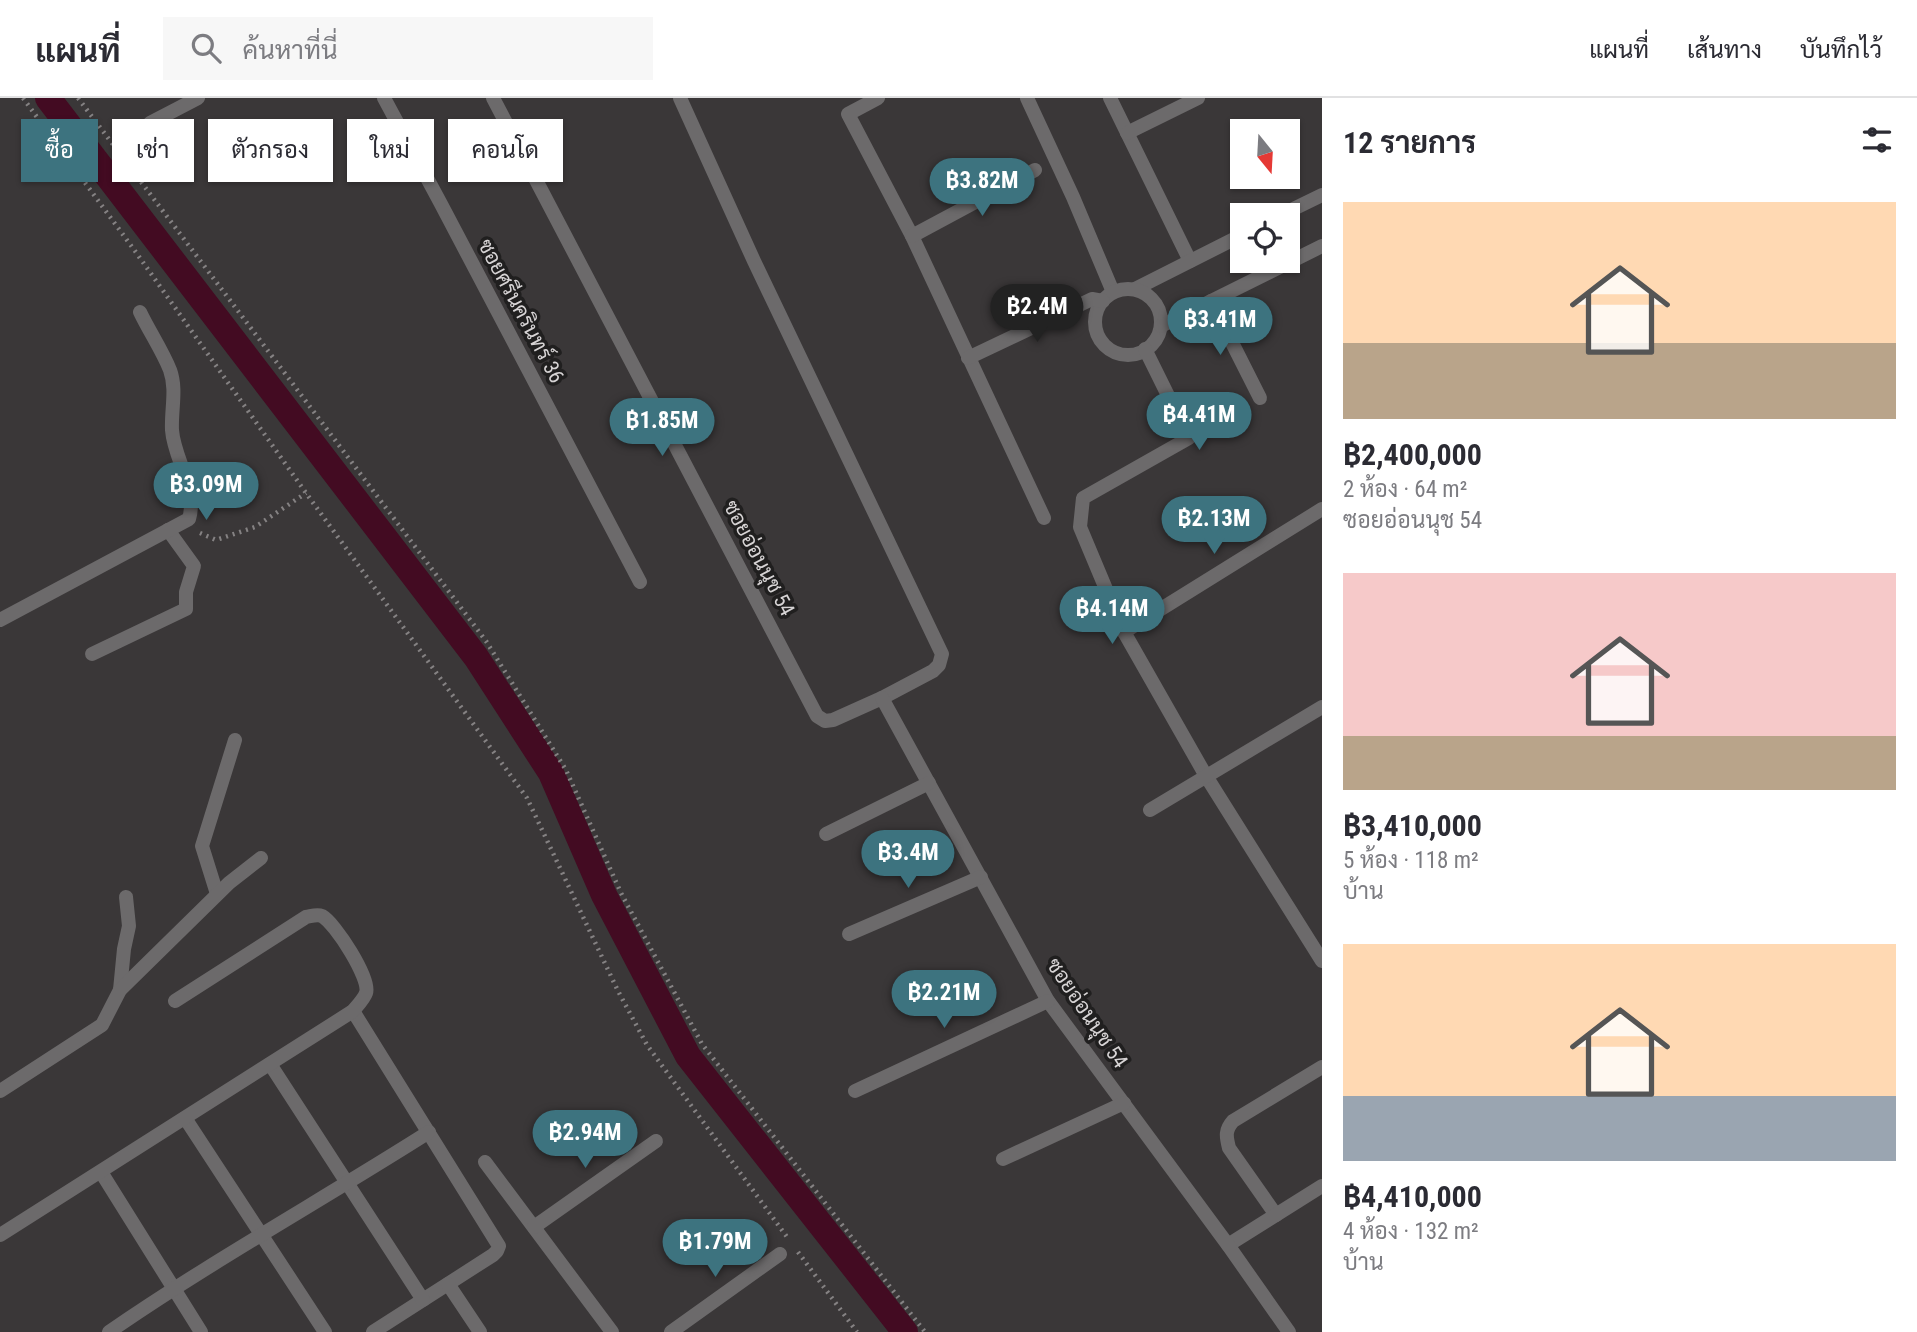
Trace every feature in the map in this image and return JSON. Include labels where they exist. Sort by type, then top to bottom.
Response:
[{"type":"street","points":[[158,119],[198,98]]},
{"type":"street","name":"ซอยศรีนครินทร์ 36","points":[[384,98],[640,582]]},
{"type":"street","name":"ซอยอ่อนนุช 54","points":[[494,98],[817,716],[833,720],[933,671],[939,665],[942,654],[754,261],[680,98]]},
{"type":"street","points":[[878,98],[848,114],[912,236],[1044,518]]},
{"type":"street","points":[[1027,98],[1073,197],[1108,297]]},
{"type":"street","points":[[1110,98],[1190,261]]},
{"type":"street","points":[[1127,133],[1199,98]]},
{"type":"street","points":[[912,236],[1035,170]]},
{"type":"street","points":[[1300,206],[1322,195]]},
{"type":"street","points":[[1135,289],[1230,241]]},
{"type":"street","points":[[1161,326],[1322,246]]},
{"type":"street","points":[[968,358],[1092,299],[1108,297],[1123,289],[1135,289],[1145,293],[1160,310],[1161,326],[1153,343],[1134,354],[1112,351],[1104,344],[1098,336],[1095,316],[1108,297]]},
{"type":"street","points":[[1212,300],[1260,398]]},
{"type":"street","points":[[0,620],[189,519],[191,498],[172,432],[173,386],[170,371],[140,312]]},
{"type":"street","points":[[1145,349],[1189,439],[1083,498],[1080,527],[1125,632],[1206,776],[1322,961]]},
{"type":"street","points":[[1125,632],[1322,509]]},
{"type":"street","points":[[92,654],[186,609],[186,592],[194,566],[168,530]]},
{"type":"street","name":"ซอยอ่อนนุช 54","points":[[882,698],[1048,1000],[1289,1332]]},
{"type":"street","points":[[1150,810],[1322,707]]},
{"type":"street","points":[[217,894],[202,846],[235,740]]},
{"type":"street","points":[[826,834],[929,783]]},
{"type":"street","points":[[0,1091],[102,1025],[120,990],[217,894],[261,858]]},
{"type":"street","points":[[849,934],[981,877]]},
{"type":"street","points":[[120,990],[129,926],[126,897]]},
{"type":"street","points":[[0,1235],[353,1011],[366,993],[367,984],[363,972],[342,939],[324,917],[318,915],[306,917],[175,1000]]},
{"type":"street","points":[[855,1091],[1048,1000]]},
{"type":"street","points":[[353,1011],[499,1246],[493,1255],[373,1332]]},
{"type":"street","points":[[270,1064],[423,1300]]},
{"type":"street","points":[[1276,1215],[1228,1148],[1225,1135],[1233,1121],[1322,1067]]},
{"type":"street","points":[[1003,1159],[1124,1103]]},
{"type":"street","points":[[186,1118],[325,1332]]},
{"type":"street","points":[[109,1332],[173,1288],[429,1132]]},
{"type":"street","points":[[534,1227],[656,1141]]},
{"type":"street","points":[[485,1161],[612,1332]]},
{"type":"street","points":[[101,1172],[201,1332]]},
{"type":"street","points":[[1228,1245],[1322,1186]]},
{"type":"street","points":[[671,1332],[779,1254]]},
{"type":"street","points":[[448,1284],[480,1332]]},
{"type":"path","points":[[23,98],[527,798],[618,991],[648,1045],[857,1332]]},
{"type":"path","points":[[78,98],[486,641],[566,770],[621,893],[702,1044],[925,1332]]},
{"type":"path","points":[[189,519],[202,536],[216,540],[255,527],[306,493]]},
{"type":"waterway","points":[[48,98],[476,657],[551,773],[604,895],[688,1056],[905,1332]]}]
